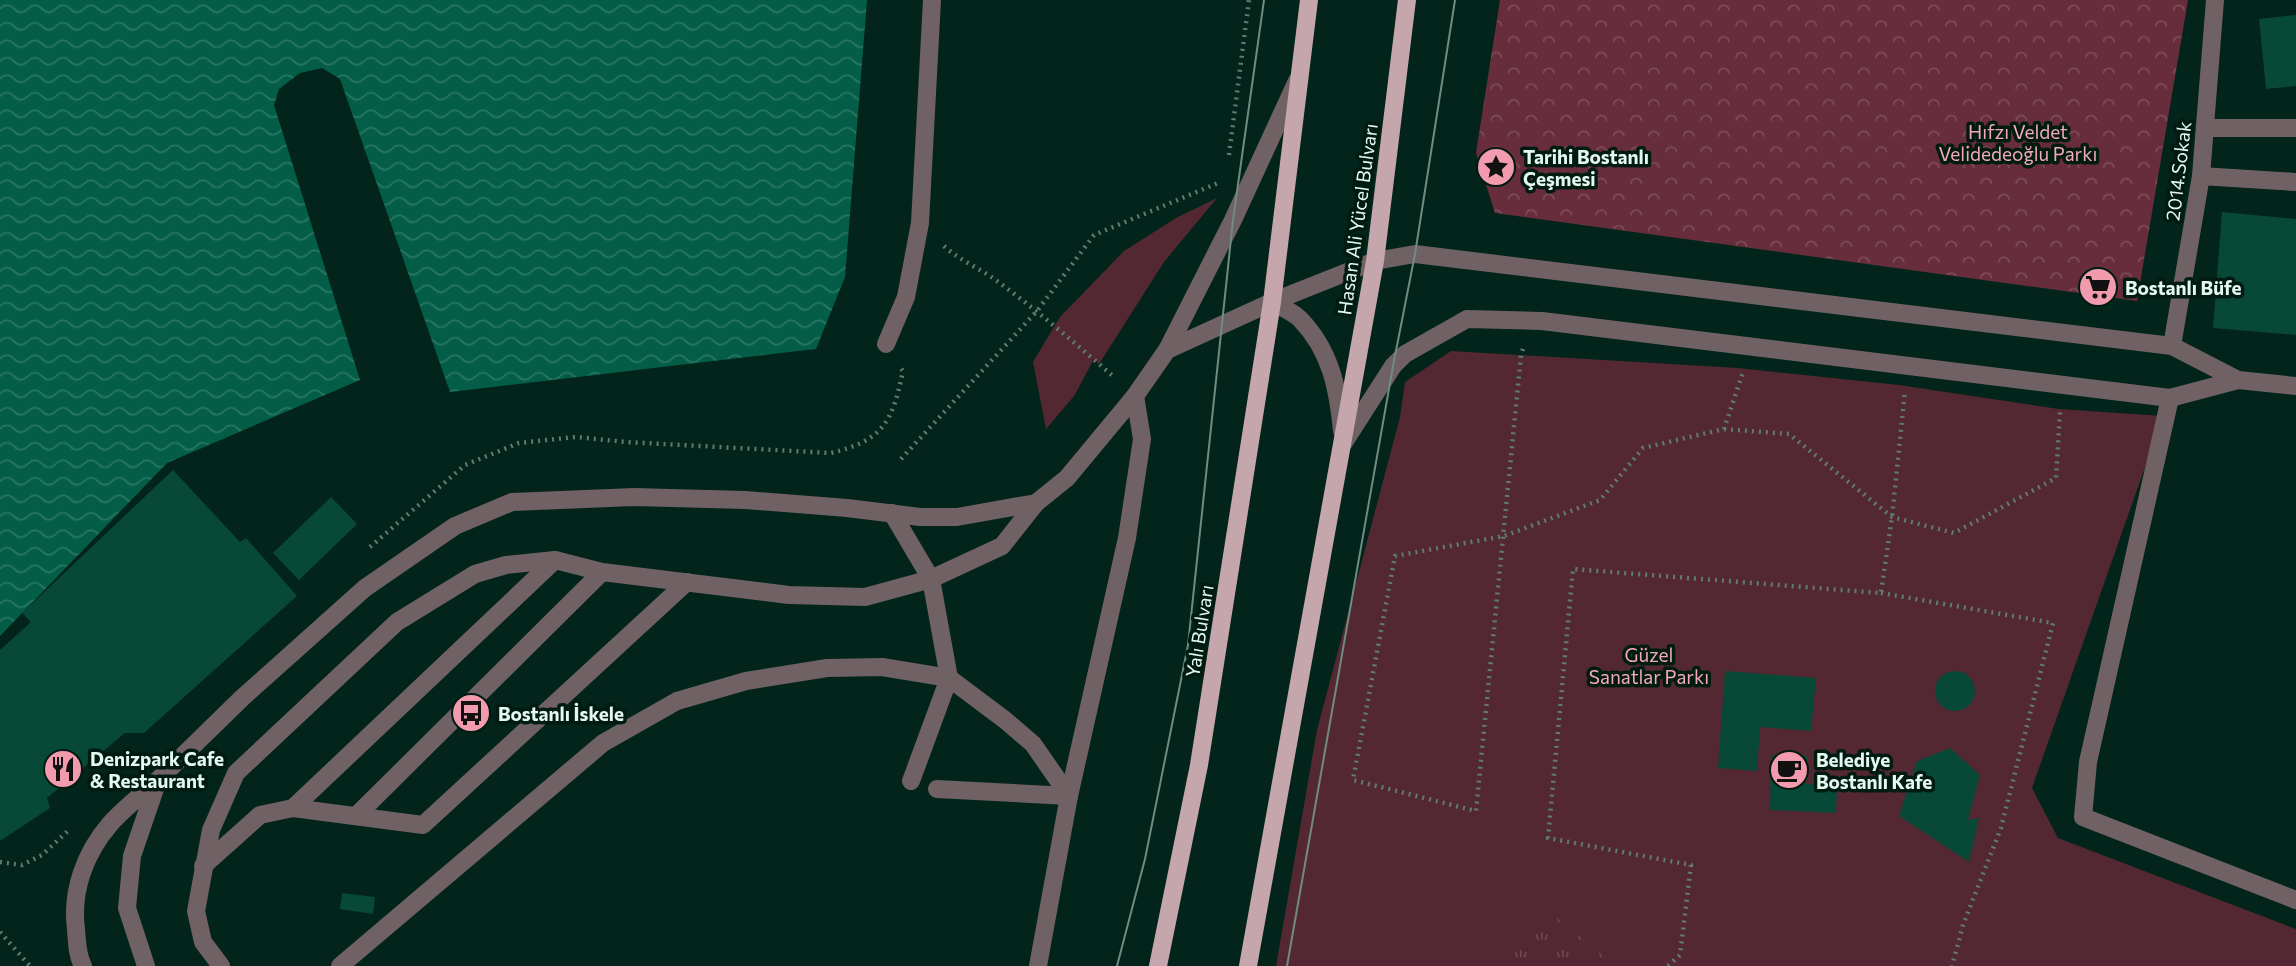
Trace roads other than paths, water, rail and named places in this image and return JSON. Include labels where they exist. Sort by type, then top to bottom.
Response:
[{"type":"main road","points":[[1272,302],[1309,0]]},
{"type":"main road","name":"Hasan Ali Yücel Bulvarı","points":[[1343,444],[1375,261],[1407,0]]},
{"type":"main road","name":"Yalı Bulvarı","points":[[1158,966],[1199,765],[1272,302]]},
{"type":"main road","points":[[1248,966],[1343,444]]},
{"type":"street","points":[[886,344],[906,297],[920,223],[932,0]]},
{"type":"street","name":"2014.Sokak","points":[[2172,346],[2202,176],[2215,0]]},
{"type":"street","points":[[221,966],[204,942],[196,911],[211,830],[236,773],[397,622],[475,574],[506,565],[555,560],[602,572],[789,595],[865,597],[931,579],[1002,547],[1036,503],[1067,478],[1135,396],[1167,350],[1233,220],[1298,77]]},
{"type":"street","points":[[2206,128],[2296,128]]},
{"type":"street","points":[[2202,176],[2296,182]]},
{"type":"street","points":[[1167,350],[1272,302],[1375,261],[1415,254],[2172,346],[2238,380]]},
{"type":"street","points":[[1272,302],[1299,317],[1324,352],[1338,391],[1343,444]]},
{"type":"street","points":[[1343,444],[1393,366],[1405,354],[1467,319],[1529,321],[2169,398],[2238,380],[2296,386]]},
{"type":"street","points":[[1038,966],[1069,796],[1127,538],[1142,439],[1135,396]]},
{"type":"street","points":[[2169,398],[2088,762],[2083,817],[2296,900]]},
{"type":"street","points":[[83,966],[79,958],[75,921],[76,888],[87,860],[110,824],[242,698],[365,588],[455,526],[512,502],[634,497],[745,500],[920,517],[957,517],[1036,503]]},
{"type":"street","points":[[892,513],[931,579],[949,678],[911,781]]},
{"type":"street","points":[[293,808],[555,560]]},
{"type":"street","points":[[357,815],[602,572]]},
{"type":"street","points":[[203,866],[260,816],[293,808],[423,825],[687,582]]},
{"type":"street","points":[[340,966],[603,743],[677,701],[746,681],[828,668],[882,667],[949,678],[1033,744],[1069,796]]},
{"type":"street","points":[[146,966],[127,908],[132,856],[159,780]]},
{"type":"street","points":[[937,789],[1069,796]]},
{"type":"water","points":[[0,0],[867,0],[845,277],[816,349],[450,392],[340,79],[322,68],[300,73],[279,89],[274,105],[360,380],[167,463],[0,636]]},
{"type":"tram line","points":[[1117,966],[1145,859],[1188,645],[1233,220],[1264,0]]},
{"type":"tram line","points":[[1287,966],[1415,254],[1455,0]]},
{"type":"place","name":"Tarihi Bostanlı Çeşmesi","points":[[1496,167]]},
{"type":"place","name":"Bostanlı Büfe","points":[[2098,287]]},
{"type":"place","name":"Bostanlı İskele","points":[[471,713]]},
{"type":"place","name":"Denizpark Cafe & Restaurant","points":[[63,769]]},
{"type":"place","name":"Belediye Bostanlı Kafe","points":[[1789,770]]},
{"type":"park label","name":"Hıfzı Veldet Velidedeoğlu Parkı","points":[[2018,142]]},
{"type":"park label","name":"Güzel Sanatlar Parkı","points":[[1649,665]]}]
